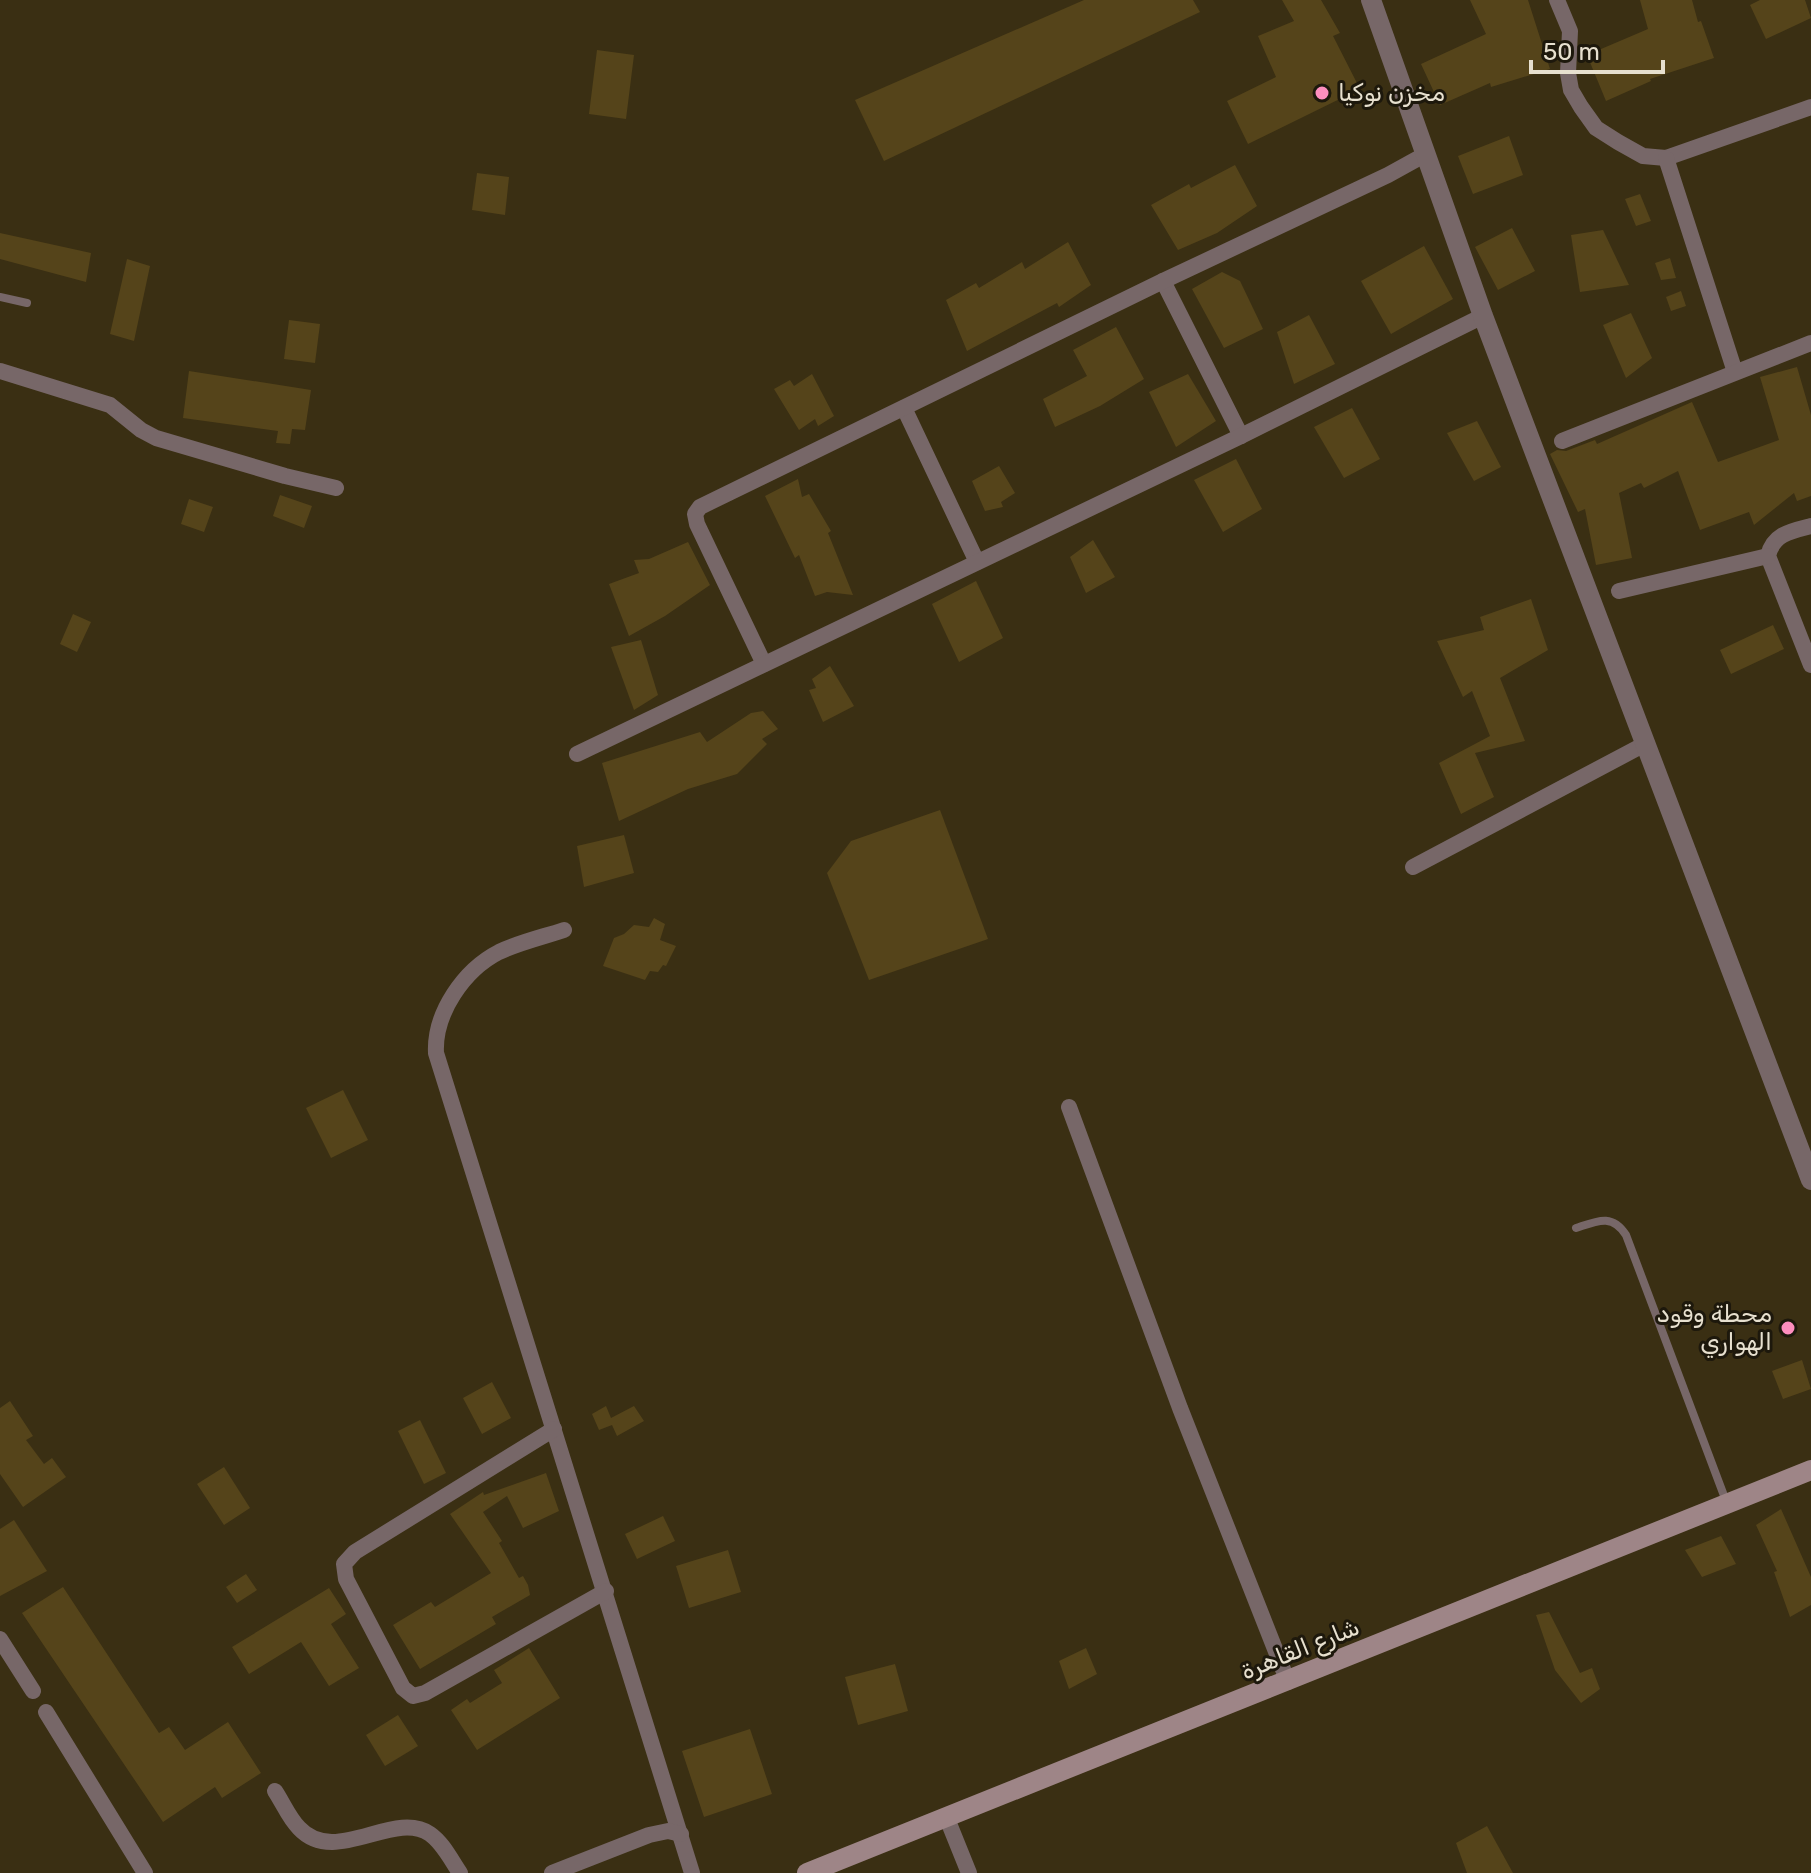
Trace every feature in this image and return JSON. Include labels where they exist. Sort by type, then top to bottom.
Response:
[{"type":"main road","name":"شارع القاهرة","points":[[807,1873],[1811,1470]]},
{"type":"street","points":[[1371,0],[1483,316],[1811,1180]]},
{"type":"street","points":[[1557,0],[1570,31],[1568,73],[1571,90],[1596,128],[1643,156],[1666,158],[1811,107]]},
{"type":"street","points":[[764,664],[697,524],[697,510],[1426,154]]},
{"type":"street","points":[[1666,158],[1735,372]]},
{"type":"street","points":[[1163,281],[1241,436]]},
{"type":"street","points":[[577,754],[1241,436],[1483,316]]},
{"type":"street","points":[[1562,441],[1811,343]]},
{"type":"street","points":[[0,371],[110,405],[156,438],[336,488]]},
{"type":"street","points":[[904,408],[977,562]]},
{"type":"street","points":[[1811,526],[1777,538],[1770,546],[1768,556],[1811,665]]},
{"type":"street","points":[[1619,591],[1768,556]]},
{"type":"street","points":[[1413,867],[1645,744]]},
{"type":"street","points":[[564,930],[500,952],[477,969],[449,1002],[441,1017],[435,1041],[439,1068],[606,1591],[692,1873]]},
{"type":"street","points":[[1069,1107],[1180,1408],[1288,1682]]},
{"type":"street","points":[[554,1429],[355,1552],[344,1564],[346,1579],[403,1688],[413,1696],[425,1693],[606,1591]]},
{"type":"street","points":[[0,1639],[33,1691]]},
{"type":"street","points":[[46,1712],[145,1873]]},
{"type":"street","points":[[275,1791],[300,1830],[312,1836],[345,1841],[405,1827],[418,1828],[437,1841],[460,1873]]},
{"type":"street","points":[[946,1816],[969,1873]]},
{"type":"street","points":[[552,1873],[649,1835],[668,1831],[681,1834]]},
{"type":"lane","points":[[0,297],[27,303]]},
{"type":"lane","points":[[1576,1228],[1609,1219],[1615,1221],[1626,1235],[1727,1504]]},
{"type":"building","points":[[1084,0],[1193,0],[1200,12],[884,161],[855,100]]},
{"type":"building","points":[[1282,0],[1321,0],[1340,33],[1333,36],[1360,89],[1248,144],[1227,101],[1276,77],[1258,36],[1294,21]]},
{"type":"building","points":[[1470,0],[1528,0],[1550,69],[1491,87],[1490,83],[1440,105],[1421,64],[1486,34]]},
{"type":"building","points":[[1640,0],[1692,0],[1714,58],[1650,79],[1606,101],[1587,55],[1648,29]]},
{"type":"building","points":[[1760,0],[1805,0],[1811,18],[1766,39],[1750,5]]},
{"type":"building","points":[[597,50],[634,55],[626,119],[589,114]]},
{"type":"building","points":[[1509,136],[1523,175],[1473,194],[1458,156]]},
{"type":"building","points":[[1235,165],[1257,206],[1217,233],[1178,250],[1151,205],[1189,184],[1191,188]]},
{"type":"building","points":[[477,173],[509,177],[505,215],[472,210]]},
{"type":"building","points":[[1640,194],[1651,221],[1636,226],[1625,199]]},
{"type":"building","points":[[1512,228],[1535,271],[1498,290],[1475,247]]},
{"type":"building","points":[[1603,230],[1629,285],[1580,292],[1571,235]]},
{"type":"building","points":[[0,233],[91,253],[86,282],[0,259]]},
{"type":"building","points":[[1068,242],[1091,285],[1059,307],[1057,303],[967,351],[946,300],[976,283],[979,288],[1022,262],[1025,269]]},
{"type":"building","points":[[1424,246],[1453,299],[1391,334],[1361,281]]},
{"type":"building","points":[[1670,258],[1676,278],[1661,280],[1655,263]]},
{"type":"building","points":[[127,259],[150,266],[134,341],[110,334]]},
{"type":"building","points":[[1222,272],[1240,281],[1263,329],[1224,348],[1192,289]]},
{"type":"building","points":[[1681,291],[1686,306],[1671,311],[1666,297]]},
{"type":"building","points":[[1631,313],[1652,358],[1626,378],[1603,325]]},
{"type":"building","points":[[1309,315],[1335,364],[1294,384],[1277,332]]},
{"type":"building","points":[[289,320],[320,324],[315,363],[284,359]]},
{"type":"building","points":[[1116,327],[1144,379],[1100,406],[1055,427],[1043,399],[1087,376],[1073,350]]},
{"type":"building","points":[[1797,367],[1811,415],[1811,496],[1797,501],[1794,493],[1754,525],[1749,512],[1700,530],[1678,471],[1644,488],[1641,483],[1619,493],[1632,558],[1596,565],[1585,509],[1578,512],[1550,454],[1595,440],[1597,444],[1692,402],[1718,462],[1779,440],[1760,377]]},
{"type":"building","points":[[189,371],[311,390],[305,430],[292,429],[290,444],[276,443],[278,431],[183,418]]},
{"type":"building","points":[[812,374],[834,416],[818,426],[815,419],[799,430],[774,389],[790,380],[794,386]]},
{"type":"building","points":[[1188,374],[1216,421],[1176,447],[1149,392]]},
{"type":"building","points":[[1352,408],[1380,459],[1344,478],[1314,427]]},
{"type":"building","points":[[1477,421],[1501,467],[1474,481],[1447,433]]},
{"type":"building","points":[[1236,459],[1262,509],[1223,532],[1194,480]]},
{"type":"building","points":[[999,466],[1015,493],[1001,502],[1003,507],[985,511],[972,481]]},
{"type":"building","points":[[798,479],[802,497],[809,494],[831,531],[828,533],[853,595],[827,592],[815,596],[799,555],[795,558],[765,496]]},
{"type":"building","points":[[280,495],[312,506],[304,528],[273,516]]},
{"type":"building","points":[[189,499],[213,507],[204,532],[181,524]]},
{"type":"building","points":[[1093,540],[1115,577],[1086,593],[1070,557]]},
{"type":"building","points":[[688,542],[710,585],[629,636],[609,584],[639,573],[634,560],[649,559]]},
{"type":"building","points":[[976,581],[1003,638],[959,662],[932,604]]},
{"type":"building","points":[[1531,599],[1548,650],[1500,678],[1525,741],[1475,753],[1494,797],[1461,814],[1439,763],[1490,736],[1472,691],[1463,697],[1437,641],[1484,630],[1480,617]]},
{"type":"building","points":[[73,614],[91,622],[77,652],[60,644]]},
{"type":"building","points":[[1773,625],[1784,649],[1731,674],[1720,650]]},
{"type":"building","points":[[641,640],[658,695],[634,710],[611,647]]},
{"type":"building","points":[[830,666],[854,706],[823,722],[809,690],[816,688],[812,679]]},
{"type":"building","points":[[763,711],[778,729],[762,739],[767,744],[737,774],[688,789],[619,821],[602,763],[700,732],[707,742],[751,713]]},
{"type":"building","points":[[940,810],[988,939],[869,980],[827,873],[851,841]]},
{"type":"building","points":[[624,835],[634,873],[584,887],[577,846]]},
{"type":"building","points":[[654,918],[665,924],[660,940],[676,946],[666,966],[663,965],[658,972],[650,971],[645,980],[603,966],[614,938],[634,925],[649,927]]},
{"type":"building","points":[[343,1090],[368,1140],[331,1158],[306,1108]]},
{"type":"building","points":[[1802,1360],[1811,1389],[1783,1399],[1772,1371]]},
{"type":"building","points":[[492,1382],[511,1418],[482,1434],[463,1398]]},
{"type":"building","points":[[10,1401],[33,1436],[26,1440],[44,1464],[52,1458],[66,1477],[23,1507],[0,1474],[0,1408]]},
{"type":"building","points":[[606,1406],[611,1418],[634,1406],[644,1421],[617,1436],[612,1425],[599,1430],[592,1414]]},
{"type":"building","points":[[420,1420],[446,1473],[424,1484],[398,1431]]},
{"type":"building","points":[[224,1467],[250,1508],[224,1525],[197,1484]]},
{"type":"building","points":[[546,1473],[559,1511],[523,1528],[507,1496],[483,1512],[502,1541],[499,1543],[519,1578],[523,1576],[530,1595],[492,1617],[496,1624],[420,1669],[393,1625],[431,1602],[435,1607],[491,1573],[450,1514],[483,1492],[484,1495]]},
{"type":"building","points":[[1781,1509],[1811,1577],[1811,1605],[1790,1617],[1774,1572],[1777,1571],[1756,1525]]},
{"type":"building","points":[[663,1516],[675,1541],[637,1559],[625,1534]]},
{"type":"building","points":[[14,1520],[47,1571],[0,1596],[0,1529]]},
{"type":"building","points":[[1721,1536],[1736,1564],[1702,1577],[1685,1550]]},
{"type":"building","points":[[728,1550],[741,1592],[689,1608],[676,1566]]},
{"type":"building","points":[[246,1574],[257,1590],[237,1603],[226,1587]]},
{"type":"building","points":[[63,1587],[159,1733],[169,1727],[185,1750],[228,1722],[261,1773],[222,1798],[215,1787],[163,1822],[22,1613]]},
{"type":"building","points":[[329,1588],[346,1614],[331,1624],[359,1668],[329,1686],[301,1642],[249,1674],[232,1647]]},
{"type":"building","points":[[1549,1612],[1580,1673],[1592,1668],[1600,1689],[1581,1703],[1555,1670],[1536,1615]]},
{"type":"building","points":[[529,1648],[560,1698],[477,1750],[451,1710],[467,1699],[470,1703],[502,1683],[494,1670]]},
{"type":"building","points":[[1086,1648],[1097,1674],[1069,1689],[1059,1661]]},
{"type":"building","points":[[895,1664],[908,1711],[858,1725],[845,1677]]},
{"type":"building","points":[[398,1715],[418,1746],[385,1766],[366,1735]]},
{"type":"building","points":[[750,1729],[772,1794],[704,1817],[682,1751]]},
{"type":"building","points":[[1487,1826],[1513,1873],[1467,1873],[1456,1843]]},
{"type":"place","name":"مخزن نوكيا","points":[[1322,93]]},
{"type":"place","name":"محطة وقود الهواري","points":[[1788,1328]]}]
